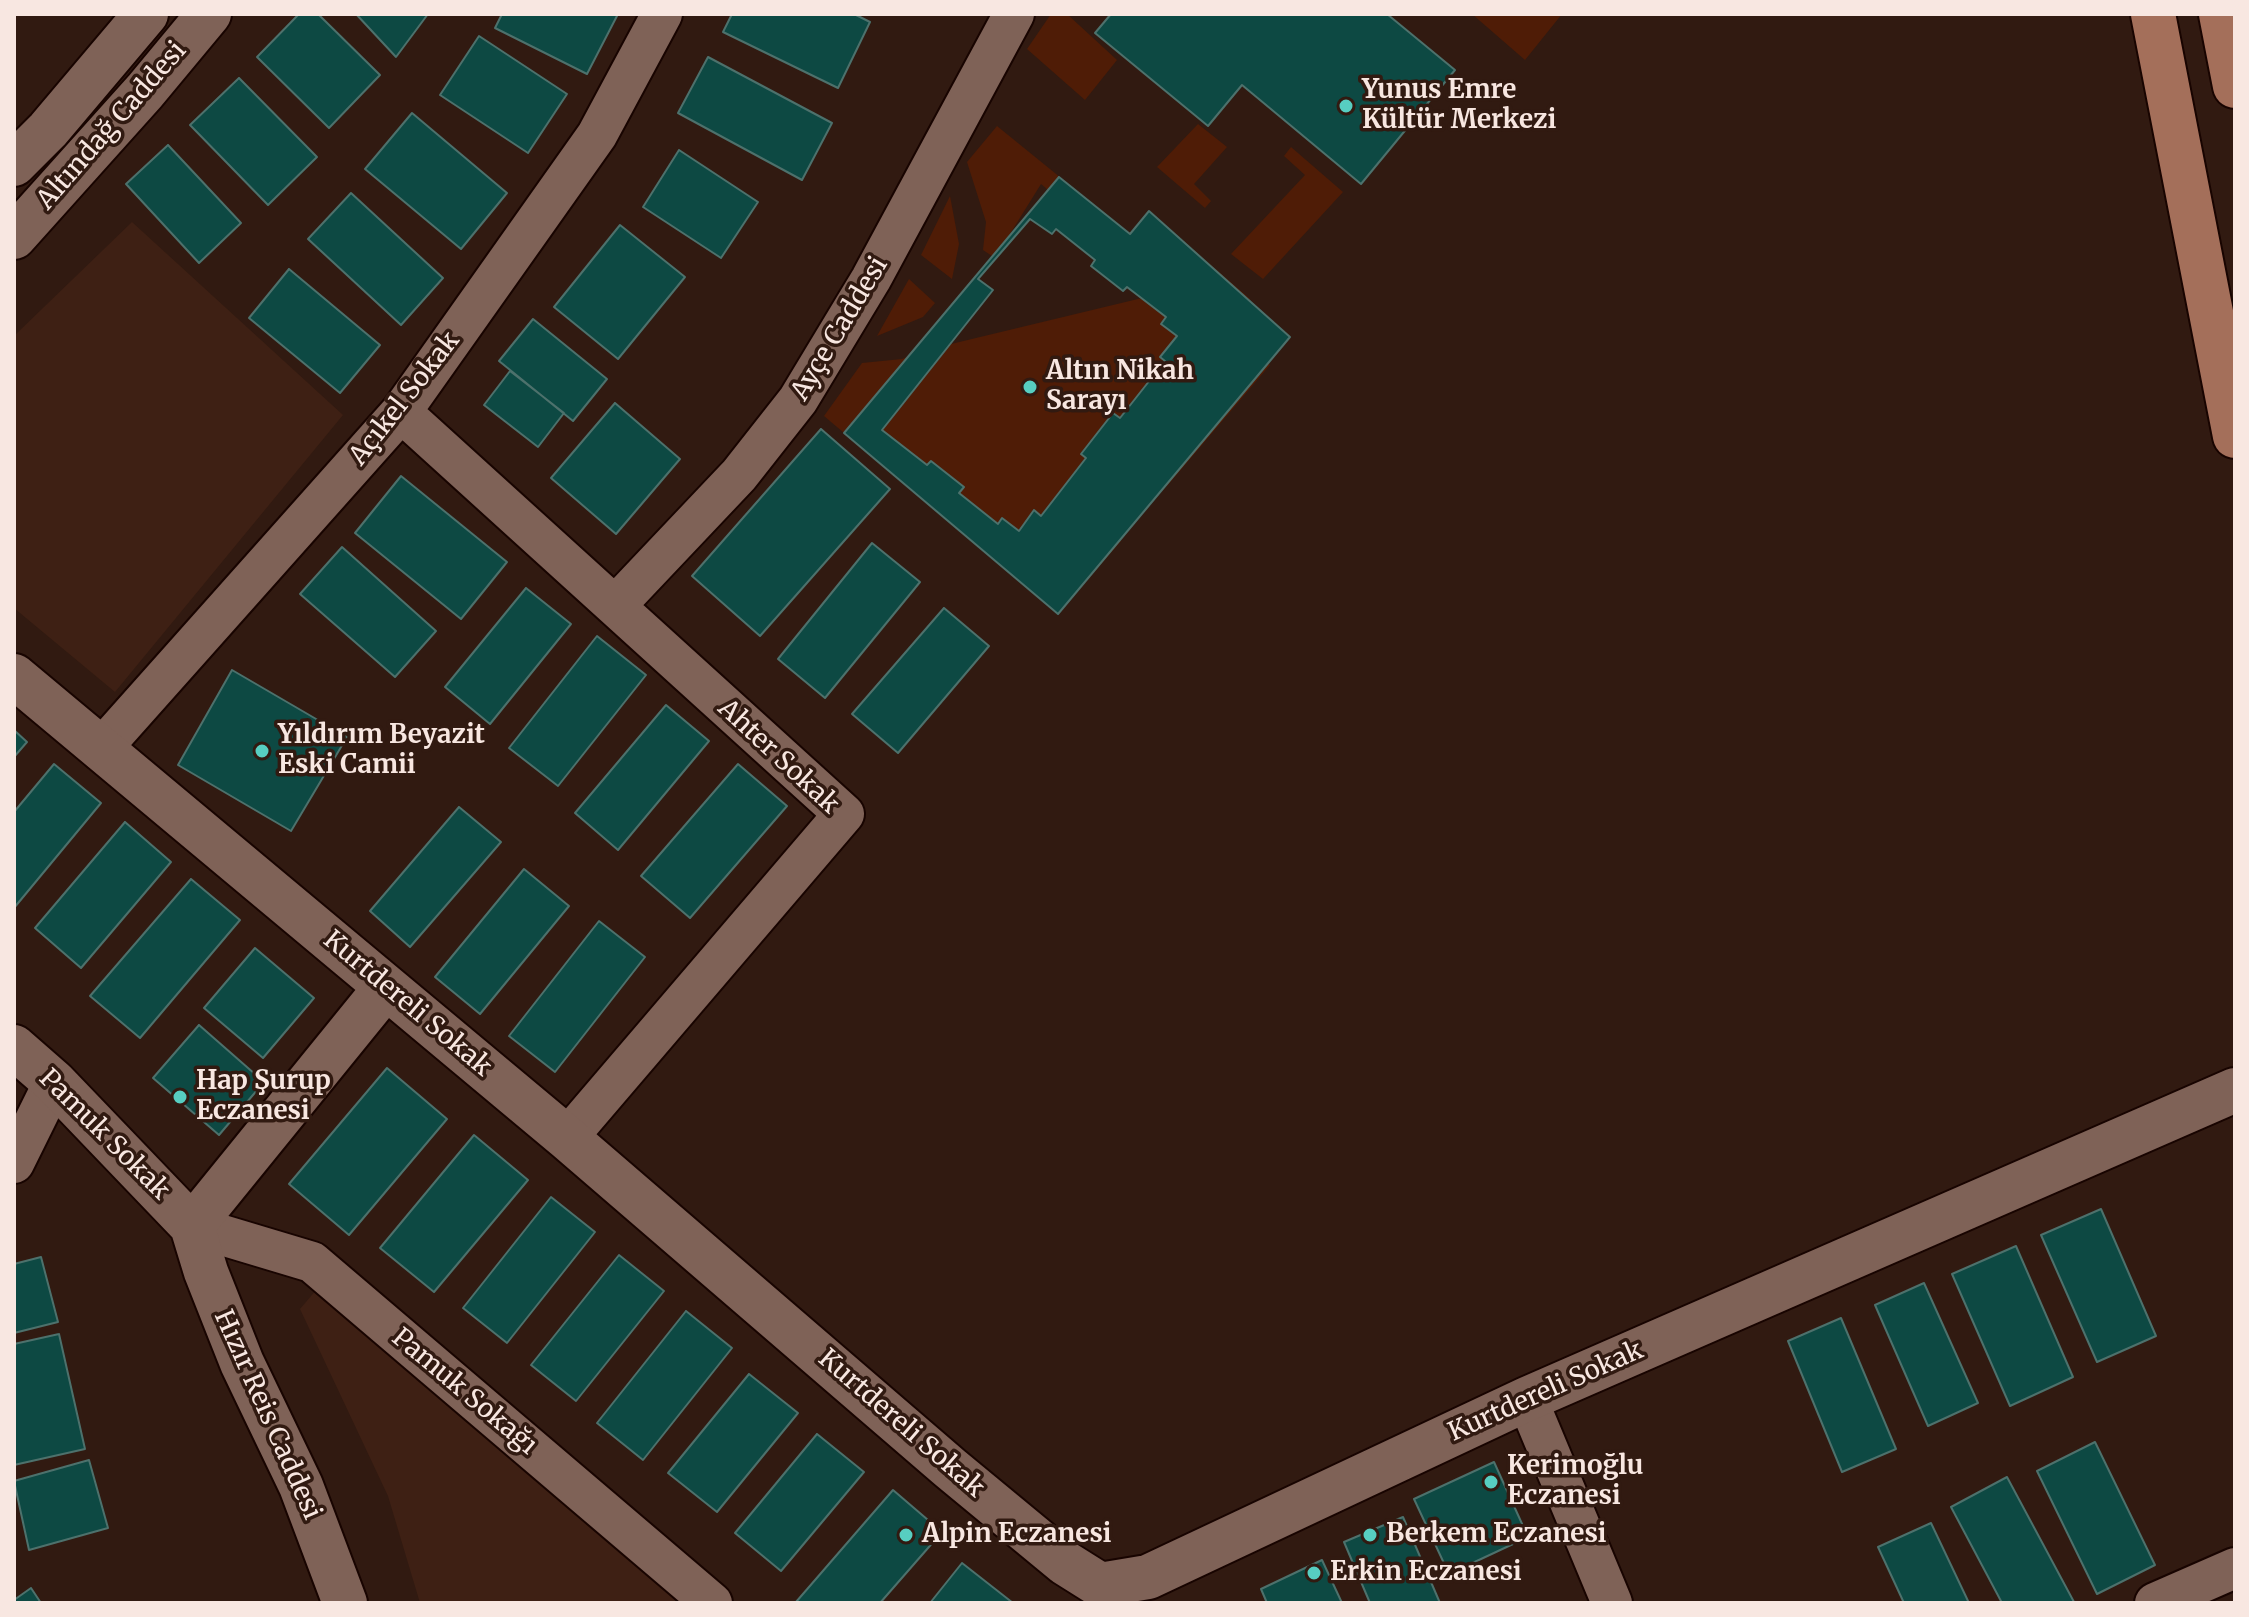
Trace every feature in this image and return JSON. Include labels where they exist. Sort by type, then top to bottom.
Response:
[{"type":"main road","points":[[2153,14],[2235,436]]},
{"type":"main road","points":[[2221,14],[2235,86]]},
{"type":"street","name":"Altındağ Caddesi","points":[[14,164],[48,130],[146,14]]},
{"type":"street","name":"Altındağ Caddesi","points":[[14,237],[145,91],[209,14]]},
{"type":"street","name":"Açıkel Sokak","points":[[100,750],[401,412],[597,135],[662,14]]},
{"type":"street","name":"Ayçe Caddesi","points":[[615,606],[739,475],[798,400],[871,279],[1014,14]]},
{"type":"street","name":"Ahter Sokak","points":[[401,412],[844,814],[567,1138]]},
{"type":"street","name":"Kurtdereli Sokak","points":[[14,676],[567,1138],[1065,1563],[1092,1594],[1148,1577],[1527,1399],[2235,1090]]},
{"type":"street","points":[[192,1226],[386,987]]},
{"type":"street","name":"Pamuk Sokak","points":[[14,1047],[54,1082],[192,1226]]},
{"type":"street","points":[[14,1163],[54,1082]]},
{"type":"street","name":"Hızır Reis Caddesi","points":[[192,1226],[242,1363],[301,1486],[345,1603]]},
{"type":"street","name":"Pamuk Sokağı","points":[[192,1226],[312,1262],[712,1603]]},
{"type":"street","points":[[1527,1399],[1612,1603]]},
{"type":"street","points":[[2168,1600],[2235,1568]]},
{"type":"shaded area","points":[[1051,14],[1067,14],[1117,60],[1085,100],[1027,49]]},
{"type":"shaded area","points":[[1472,14],[1562,14],[1525,60]]},
{"type":"shaded area","points":[[1198,124],[1227,147],[1194,184],[1211,201],[1205,208],[1157,167]]},
{"type":"shaded area","points":[[997,126],[1130,234],[1149,211],[1250,299],[1225,328],[1270,365],[1167,486],[1140,460],[1094,515],[1121,541],[1058,614],[824,416],[862,363],[902,359],[922,351],[1167,292],[1041,184],[995,258],[983,250],[986,222],[967,162]]},
{"type":"shaded area","points":[[1291,147],[1343,192],[1263,279],[1231,254],[1305,175],[1284,156]]},
{"type":"shaded area","points":[[950,196],[959,244],[952,279],[921,255]]},
{"type":"shaded area","points":[[132,222],[343,415],[115,692],[14,608],[14,336]]},
{"type":"shaded area","points":[[909,279],[935,303],[923,317],[877,336]]},
{"type":"shaded area","points":[[323,1282],[703,1603],[420,1603],[388,1496],[300,1309]]},
{"type":"building","points":[[299,14],[318,14],[380,75],[329,128],[257,57]]},
{"type":"building","points":[[356,14],[428,14],[396,57]]},
{"type":"building","points":[[502,14],[618,14],[587,74],[495,28]]},
{"type":"building","points":[[732,14],[854,14],[870,22],[838,88],[723,32]]},
{"type":"building","name":"Yunus Emre Kültür Merkezi","points":[[1111,14],[1387,14],[1455,70],[1361,184],[1242,85],[1208,126],[1095,33]]},
{"type":"building","points":[[479,36],[567,94],[528,153],[440,95]]},
{"type":"building","points":[[708,57],[832,123],[802,180],[678,113]]},
{"type":"building","points":[[239,78],[317,157],[268,205],[190,125]]},
{"type":"building","points":[[412,113],[507,193],[461,249],[365,169]]},
{"type":"building","points":[[168,145],[241,223],[199,263],[126,184]]},
{"type":"building","points":[[679,150],[758,202],[721,258],[643,207]]},
{"type":"building","points":[[1059,177],[1130,234],[1149,211],[1290,337],[1058,614],[844,433]]},
{"type":"building","points":[[351,193],[443,278],[401,325],[308,239]]},
{"type":"building","name":"Altın Nikah Sarayı","points":[[1030,219],[1052,234],[1056,229],[1095,260],[1091,266],[1123,291],[1127,287],[1166,317],[1161,324],[1177,336],[1160,357],[1165,361],[1120,418],[1113,413],[1081,454],[1086,458],[1041,516],[1034,510],[1019,531],[1002,518],[998,524],[959,493],[964,487],[931,461],[927,465],[882,430],[993,290],[978,279]]},
{"type":"building","points":[[620,225],[685,277],[618,359],[554,307]]},
{"type":"building","points":[[289,269],[380,345],[340,393],[249,318]]},
{"type":"building","points":[[533,319],[607,379],[573,421],[499,361]]},
{"type":"building","points":[[510,371],[564,413],[538,447],[484,405]]},
{"type":"building","points":[[615,403],[680,459],[616,534],[551,478]]},
{"type":"building","points":[[821,429],[890,489],[760,636],[692,576]]},
{"type":"building","points":[[401,476],[507,562],[461,619],[355,533]]},
{"type":"building","points":[[872,543],[920,582],[825,698],[778,659]]},
{"type":"building","points":[[342,547],[436,631],[395,677],[300,594]]},
{"type":"building","points":[[526,588],[571,624],[490,724],[445,687]]},
{"type":"building","points":[[944,608],[989,646],[898,753],[852,714]]},
{"type":"building","points":[[597,636],[646,675],[558,786],[509,748]]},
{"type":"building","name":"Yıldırım Beyazit Eski Camii","points":[[232,670],[347,737],[291,831],[178,765]]},
{"type":"building","points":[[666,705],[709,741],[618,850],[575,813]]},
{"type":"building","points":[[14,730],[27,742],[14,757]]},
{"type":"building","points":[[54,764],[101,803],[14,908],[14,812]]},
{"type":"building","points":[[738,764],[787,806],[690,918],[641,876]]},
{"type":"building","points":[[459,807],[501,842],[410,947],[370,911]]},
{"type":"building","points":[[125,822],[171,862],[81,968],[35,928]]},
{"type":"building","points":[[524,869],[569,906],[480,1014],[435,977]]},
{"type":"building","points":[[191,879],[240,920],[140,1038],[90,996]]},
{"type":"building","points":[[599,921],[645,957],[555,1072],[509,1036]]},
{"type":"building","points":[[255,948],[314,998],[263,1058],[204,1008]]},
{"type":"building","points":[[199,1025],[264,1082],[219,1135],[153,1078]]},
{"type":"building","points":[[387,1068],[447,1119],[349,1235],[289,1184]]},
{"type":"building","points":[[474,1135],[528,1180],[434,1292],[380,1248]]},
{"type":"building","points":[[551,1197],[595,1232],[507,1343],[463,1308]]},
{"type":"building","points":[[2101,1209],[2156,1336],[2097,1362],[2041,1235]]},
{"type":"building","points":[[2016,1246],[2073,1377],[2010,1406],[1952,1274]]},
{"type":"building","points":[[619,1255],[664,1291],[576,1401],[531,1365]]},
{"type":"building","points":[[41,1257],[58,1322],[14,1333],[14,1264]]},
{"type":"building","points":[[1924,1283],[1978,1403],[1928,1426],[1875,1305]]},
{"type":"building","points":[[686,1311],[732,1348],[643,1460],[597,1423]]},
{"type":"building","points":[[1841,1318],[1896,1449],[1842,1472],[1788,1341]]},
{"type":"building","points":[[59,1334],[85,1449],[14,1465],[14,1344]]},
{"type":"building","points":[[749,1374],[798,1413],[717,1512],[668,1473]]},
{"type":"building","points":[[817,1434],[864,1472],[781,1571],[735,1533]]},
{"type":"building","points":[[2095,1442],[2155,1565],[2097,1594],[2037,1471]]},
{"type":"building","points":[[89,1460],[108,1528],[29,1550],[14,1481]]},
{"type":"building","points":[[1494,1462],[1528,1537],[1449,1574],[1414,1499]]},
{"type":"building","points":[[2007,1477],[2074,1602],[2002,1603],[1951,1507]]},
{"type":"building","points":[[893,1490],[942,1532],[880,1603],[796,1602]]},
{"type":"building","points":[[1403,1517],[1440,1603],[1370,1603],[1344,1542]]},
{"type":"building","points":[[1931,1523],[1969,1603],[1904,1603],[1878,1547]]},
{"type":"building","points":[[1322,1560],[1342,1603],[1267,1603],[1261,1589]]},
{"type":"building","points":[[962,1563],[1013,1603],[930,1603]]},
{"type":"building","points":[[31,1588],[41,1603],[14,1603],[14,1600]]},
{"type":"place","name":"Yunus Emre Kültür Merkezi","points":[[1346,106]]},
{"type":"place","name":"Altın Nikah Sarayı","points":[[1030,387]]},
{"type":"place","name":"Yıldırım Beyazit Eski Camii","points":[[262,751]]},
{"type":"place","name":"Hap Şurup Eczanesi","points":[[180,1097]]},
{"type":"place","name":"Kerimoğlu Eczanesi","points":[[1491,1482]]},
{"type":"place","name":"Alpin Eczanesi","points":[[906,1535]]},
{"type":"place","name":"Berkem Eczanesi","points":[[1370,1535]]},
{"type":"place","name":"Erkin Eczanesi","points":[[1314,1573]]}]
